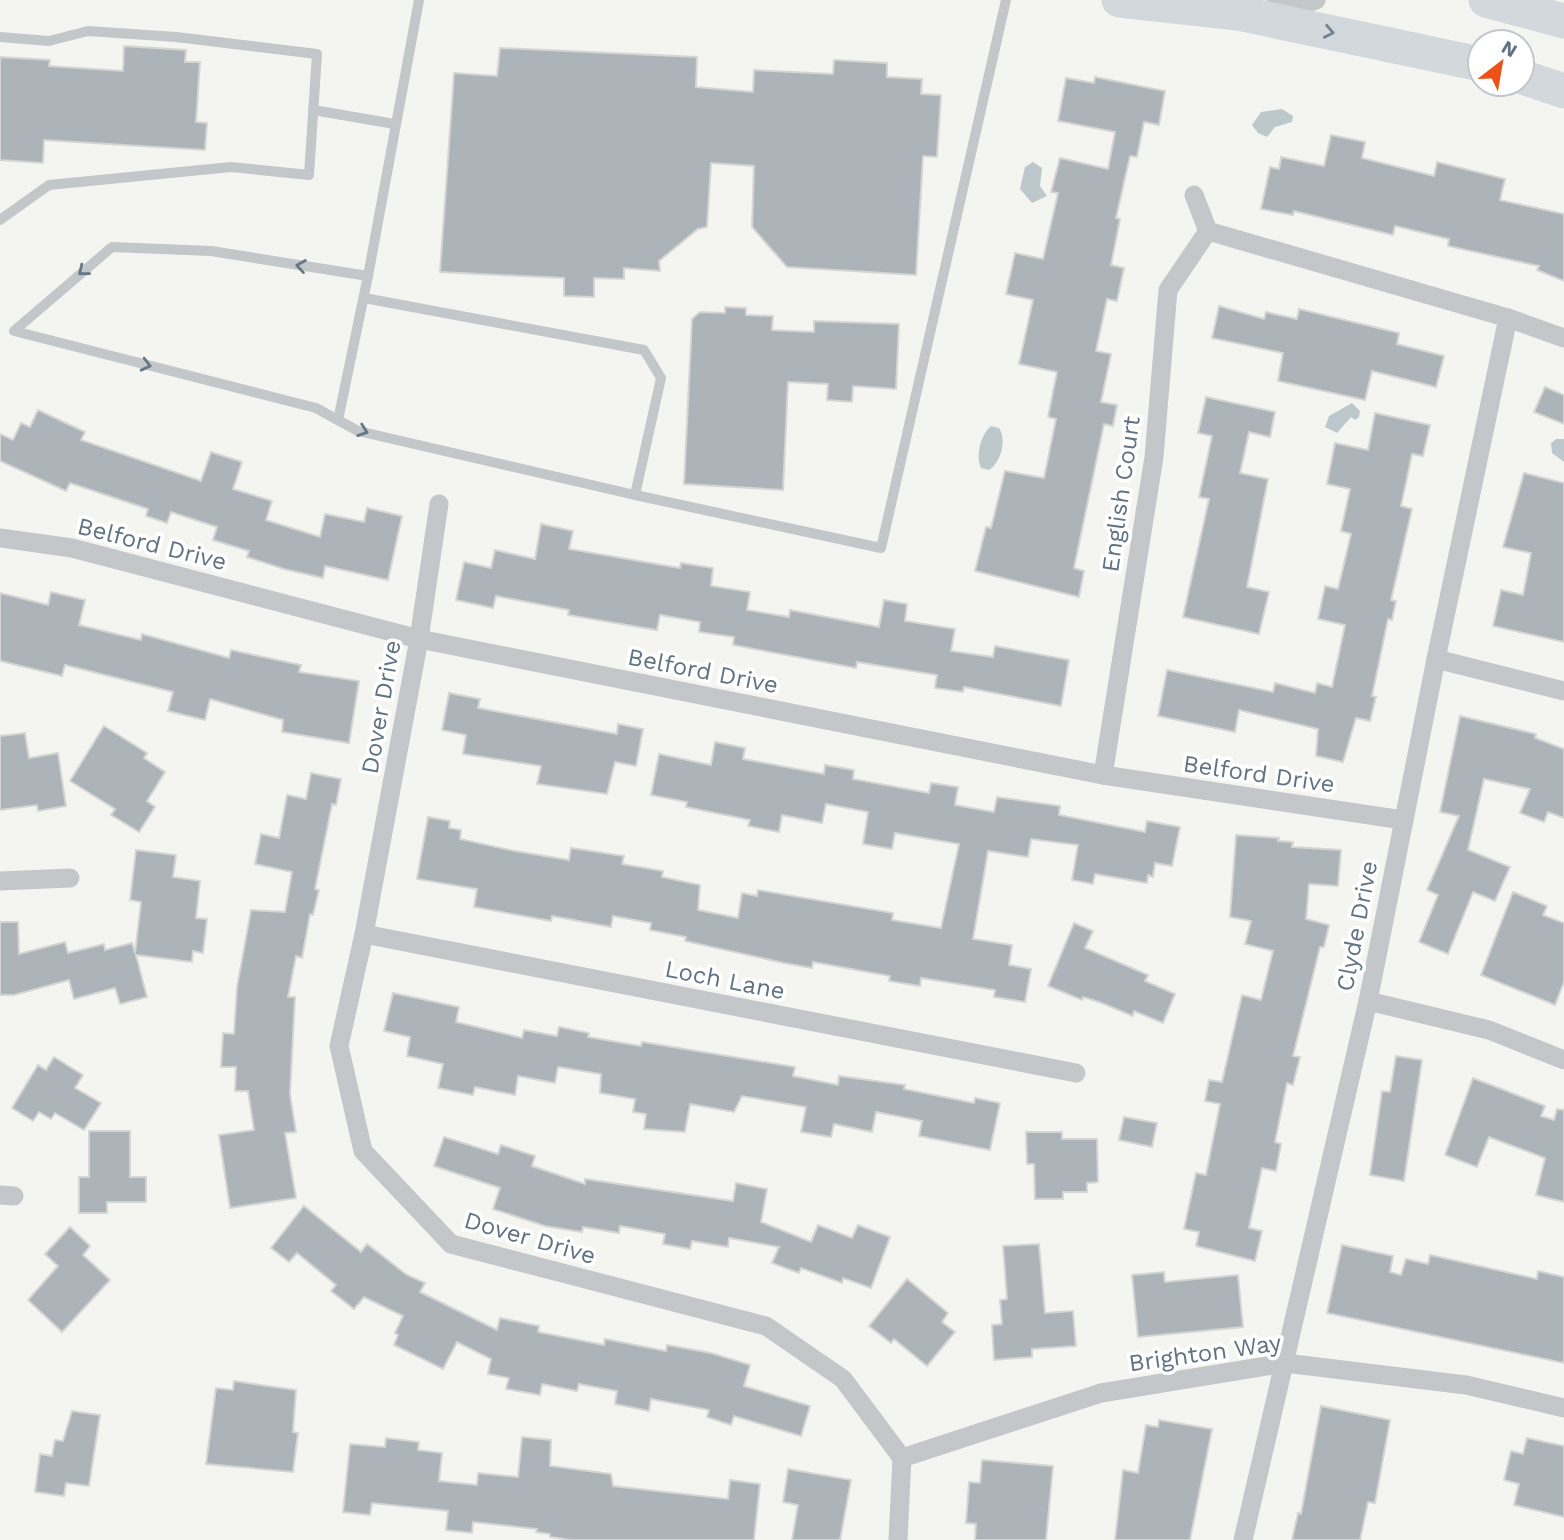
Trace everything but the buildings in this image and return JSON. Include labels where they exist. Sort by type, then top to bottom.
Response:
[{"type":"highway","points":[[1119,0],[1238,13],[1466,61]]},
{"type":"highway","points":[[1486,0],[1564,21]]},
{"type":"highway","points":[[1536,82],[1564,91]]},
{"type":"street","points":[[1238,13],[1303,5],[1316,0]]},
{"type":"street","points":[[1194,195],[1208,231],[1508,318],[1564,338]]},
{"type":"street","name":"English Court","points":[[1103,775],[1154,457],[1168,290],[1208,231]]},
{"type":"street","name":"Clyde Drive","points":[[1243,1540],[1368,1001],[1508,318]]},
{"type":"street","name":"Dover Drive","points":[[439,504],[419,639],[365,934],[339,1046],[363,1151],[451,1244],[766,1326],[843,1379],[902,1458]]},
{"type":"street","name":"Belford Drive","points":[[0,538],[72,548],[419,639],[1103,775],[1403,820]]},
{"type":"street","points":[[1436,659],[1564,691]]},
{"type":"street","points":[[0,881],[70,878]]},
{"type":"street","name":"Loch Lane","points":[[365,934],[1076,1073]]},
{"type":"street","points":[[1368,1001],[1489,1030],[1564,1060]]},
{"type":"street","name":"Brighton Way","points":[[902,1458],[1101,1392],[1285,1363],[1466,1385],[1564,1408]]},
{"type":"street","points":[[898,1540],[902,1458]]},
{"type":"lane","points":[[338,420],[368,276],[419,0]]},
{"type":"lane","points":[[368,276],[211,251],[112,247],[14,331],[316,408],[358,431],[881,548],[1006,0]]},
{"type":"lane","points":[[0,37],[49,40],[88,31],[176,37],[317,54],[309,176],[232,167],[49,185],[0,220]]},
{"type":"lane","points":[[313,110],[395,124]]},
{"type":"lane","points":[[363,298],[643,350],[661,378],[635,495]]},
{"type":"shaded area","points":[[1282,109],[1293,116],[1292,122],[1275,127],[1267,137],[1258,133],[1252,125],[1261,112]]},
{"type":"shaded area","points":[[1033,162],[1042,168],[1040,186],[1047,196],[1032,203],[1020,189],[1025,167]]},
{"type":"shaded area","points":[[1352,403],[1360,411],[1359,417],[1355,420],[1351,417],[1337,433],[1325,427],[1329,416]]},
{"type":"shaded area","points":[[991,426],[999,428],[1003,444],[997,462],[989,470],[981,468],[979,452],[984,434]]},
{"type":"shaded area","points":[[1556,439],[1564,439],[1564,462],[1552,453],[1551,443]]}]
